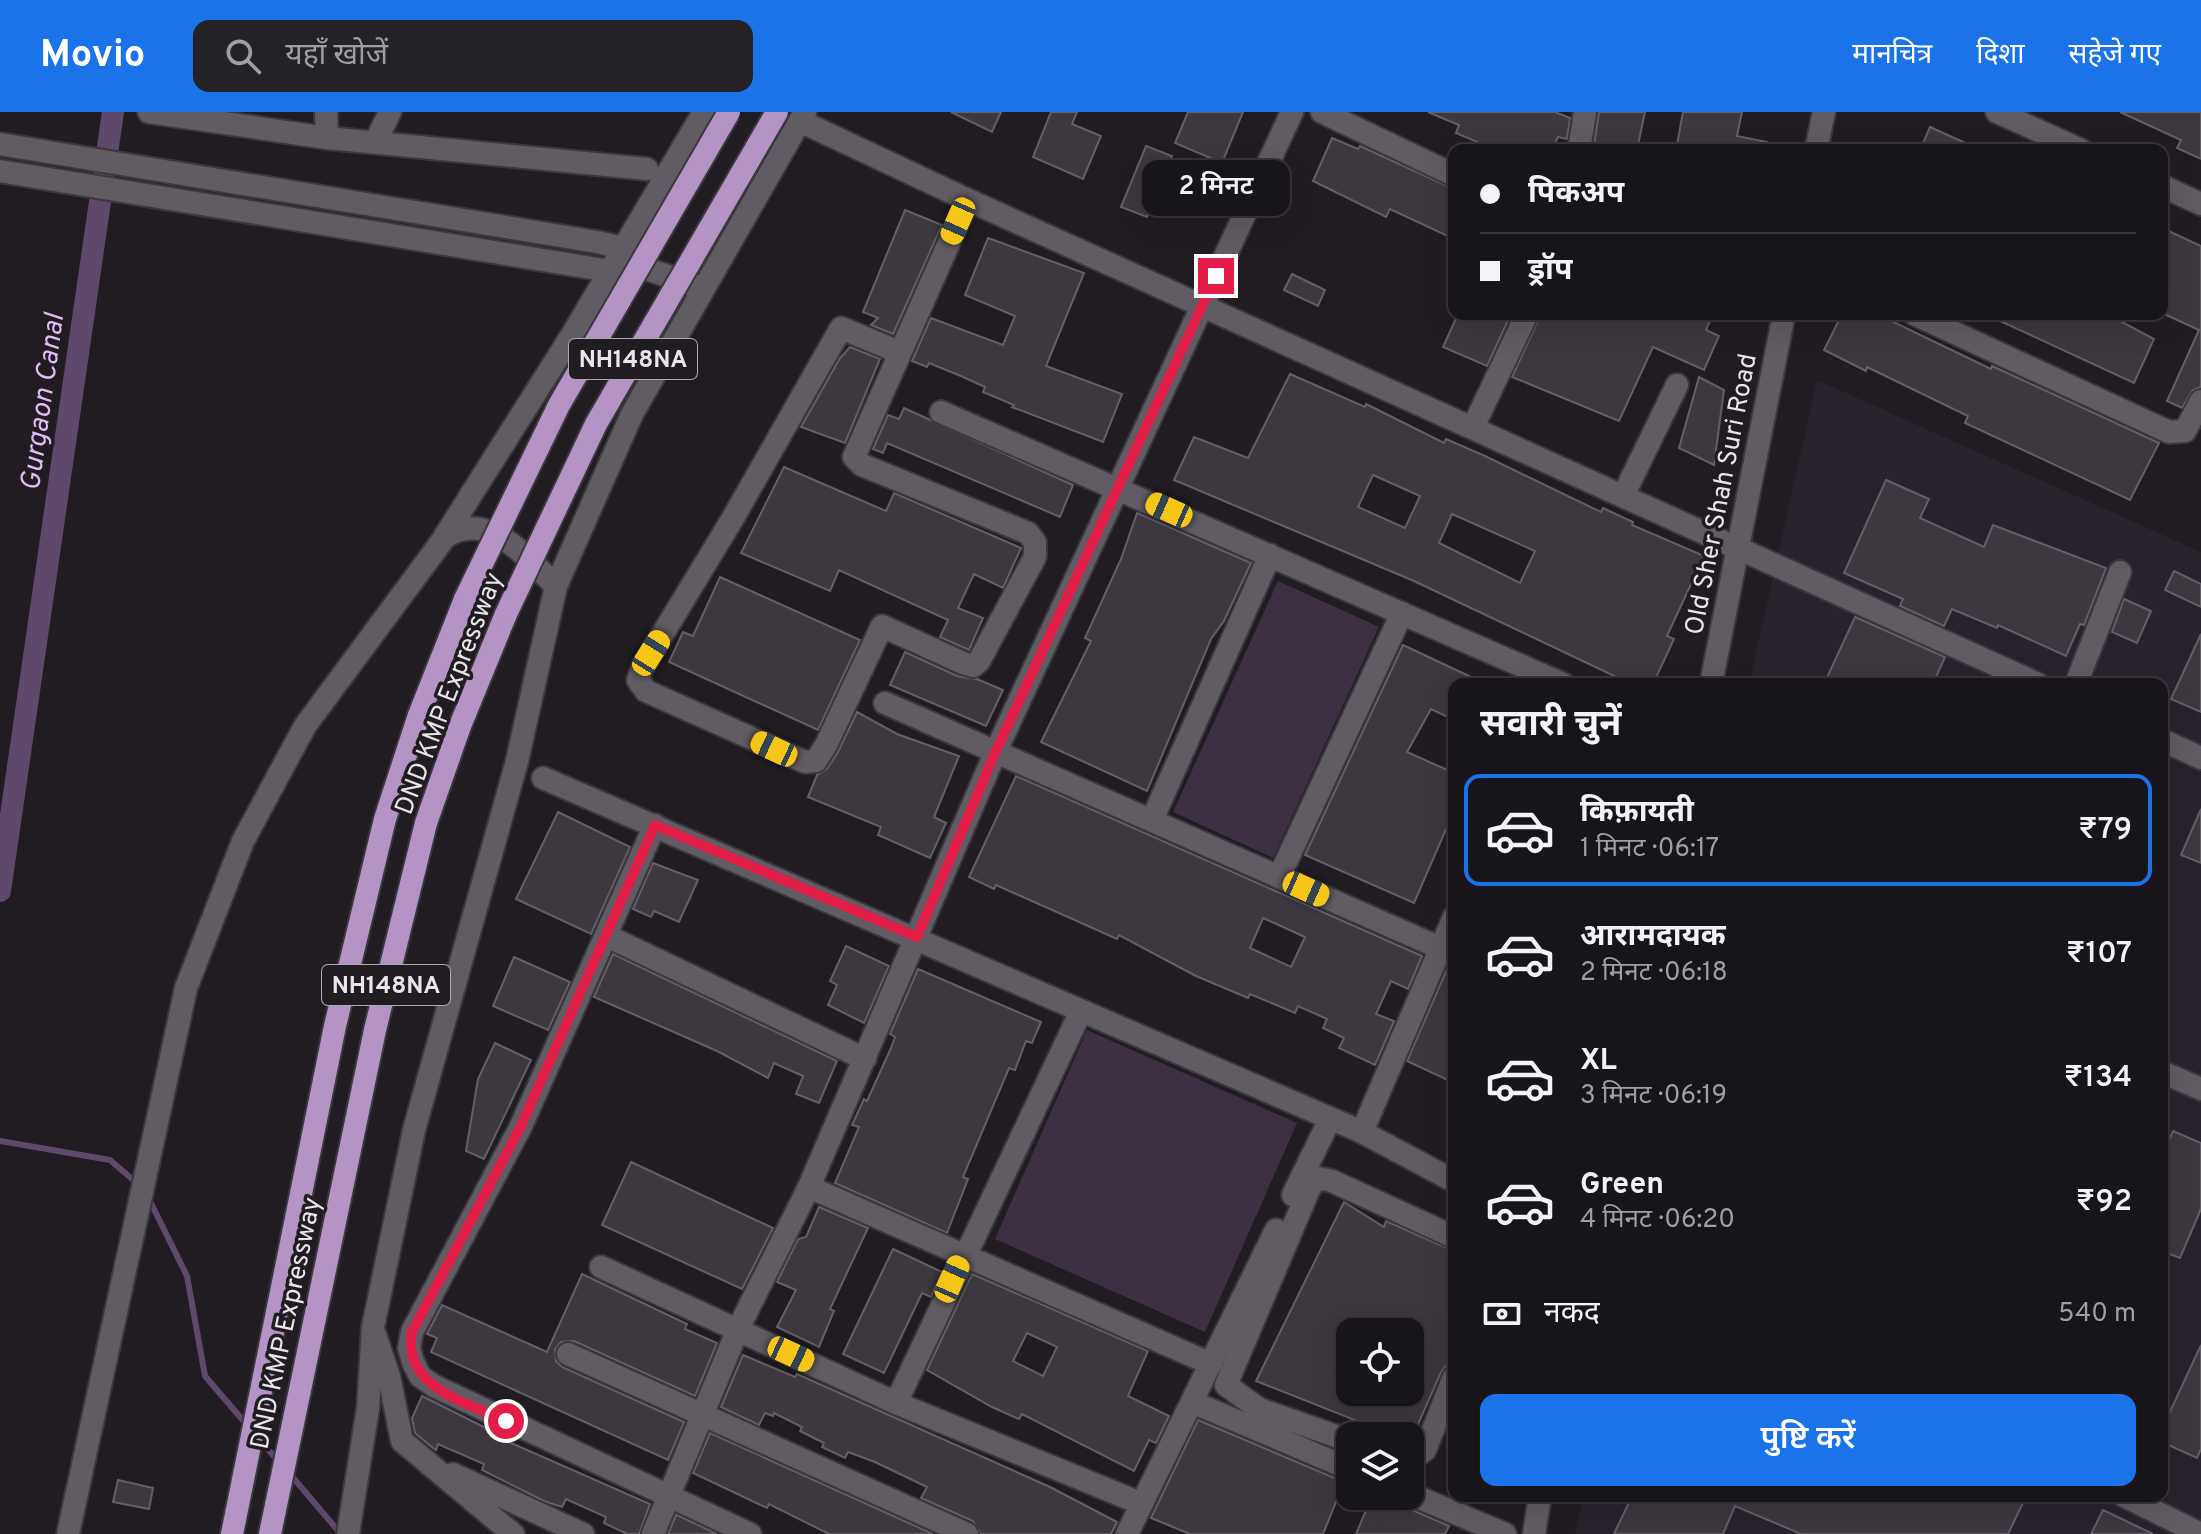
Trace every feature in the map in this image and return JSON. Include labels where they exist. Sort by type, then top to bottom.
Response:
[{"type":"highway","name":"DND KMP Expressway","points":[[232,1533],[335,1026],[385,819],[419,715],[465,599],[559,405],[729,112]]},
{"type":"highway","name":"DND KMP Expressway","points":[[270,1534],[375,1030],[426,823],[460,726],[506,614],[596,424],[777,112]]},
{"type":"street","points":[[149,112],[213,118],[327,138],[647,169]]},
{"type":"street","points":[[326,112],[327,138]]},
{"type":"street","points":[[376,141],[390,112]]},
{"type":"street","points":[[68,1534],[186,988],[243,841],[305,726],[445,537],[621,261],[704,112]]},
{"type":"street","points":[[653,1534],[738,1329],[809,1187],[996,751],[1292,112]]},
{"type":"street","points":[[1322,112],[1448,172]]},
{"type":"street","points":[[1580,144],[1585,112]]},
{"type":"street","points":[[1817,144],[1824,112]]},
{"type":"street","points":[[1997,112],[2068,144]]},
{"type":"street","points":[[348,1534],[368,1408],[373,1327],[414,1130],[517,761],[556,586],[632,414],[803,116],[968,200],[2025,678]]},
{"type":"street","points":[[4,145],[168,169],[621,261],[703,288]]},
{"type":"street","points":[[3,172],[164,199],[621,261]]},
{"type":"street","points":[[2168,189],[2201,204]]},
{"type":"street","points":[[899,352],[841,328],[733,518],[642,668],[638,680],[646,691],[805,762],[816,761],[826,745],[882,626],[963,663],[973,666],[979,661],[1035,557],[1035,542],[1028,533],[876,471],[854,457],[968,200]]},
{"type":"street","points":[[1473,427],[1524,320]]},
{"type":"street","name":"Old Sher Shah Suri Road","points":[[1712,678],[1783,320]]},
{"type":"street","points":[[1927,320],[2169,432],[2185,431],[2201,401]]},
{"type":"street","points":[[1623,496],[1677,385]]},
{"type":"street","points":[[941,412],[1548,678]]},
{"type":"street","points":[[445,537],[460,527],[487,529],[513,546],[556,586]]},
{"type":"street","points":[[1152,820],[1270,555]]},
{"type":"street","points":[[2078,678],[2120,572]]},
{"type":"street","points":[[1279,877],[1402,613]]},
{"type":"street","points":[[885,703],[1440,948]]},
{"type":"street","points":[[2168,743],[2201,758]]},
{"type":"street","points":[[543,778],[917,937],[1362,1132],[1448,1178]]},
{"type":"street","points":[[655,825],[521,1126],[422,1307],[409,1348],[420,1376],[434,1386],[668,1499],[750,1534]]},
{"type":"street","points":[[1362,1132],[1448,930]]},
{"type":"street","points":[[607,936],[865,1059]]},
{"type":"street","points":[[896,1403],[963,1254],[1081,1011]]},
{"type":"street","points":[[2168,1075],[2201,1089]]},
{"type":"street","points":[[1127,1534],[1330,1119]]},
{"type":"street","points":[[1336,1436],[1259,1409],[1226,1385],[1310,1187],[1318,1178],[1332,1181],[1448,1234]]},
{"type":"street","points":[[809,1187],[1211,1364]]},
{"type":"street","points":[[601,1267],[896,1403],[1140,1503]]},
{"type":"street","points":[[373,1327],[377,1348],[389,1376],[399,1434],[419,1458],[513,1534]]},
{"type":"street","points":[[568,1354],[967,1534]]},
{"type":"street","points":[[1424,1451],[1448,1392]]},
{"type":"street","points":[[1192,1402],[1336,1463]]},
{"type":"street","points":[[419,1458],[583,1534]]},
{"type":"street","points":[[1424,1500],[1505,1534]]},
{"type":"street","points":[[1534,1534],[1539,1502]]},
{"type":"street","points":[[2136,1502],[2194,1532]]},
{"type":"shaded area","points":[[1817,380],[2201,552],[2201,1534],[1575,1534],[1582,1502],[2168,1502],[2168,678],[1750,678]]},
{"type":"shaded area","points":[[1278,581],[1379,627],[1273,858],[1173,812]]},
{"type":"shaded area","points":[[1087,1030],[1297,1123],[1205,1332],[995,1239]]},
{"type":"building","points":[[951,112],[1001,112],[992,132]]},
{"type":"building","points":[[1051,112],[1077,112],[1072,124],[1101,136],[1083,179],[1033,157]]},
{"type":"building","points":[[1188,112],[1243,112],[1222,163],[1175,143]]},
{"type":"building","points":[[1428,112],[1555,112],[1570,118],[1567,139],[1558,137],[1555,144],[1482,144],[1456,133],[1459,125]]},
{"type":"building","points":[[1599,112],[1645,112],[1638,144],[1594,144]]},
{"type":"building","points":[[1683,112],[1742,112],[1737,136],[1767,142],[1767,144],[1677,144]]},
{"type":"building","points":[[2120,112],[2201,112],[2201,159],[2177,148],[2181,140]]},
{"type":"building","points":[[1930,127],[1968,144],[1923,144]]},
{"type":"building","points":[[1332,138],[1358,149],[1360,146],[1448,186],[1448,236],[1390,209],[1386,217],[1313,181]]},
{"type":"building","points":[[1146,146],[1172,156],[1147,217],[1121,207]]},
{"type":"building","points":[[905,210],[942,225],[893,334],[871,325],[878,318],[863,312]]},
{"type":"building","points":[[2168,231],[2201,246],[2201,387],[2193,390],[2182,408],[2167,401],[2199,330],[2168,316]]},
{"type":"building","points":[[988,238],[1084,273],[1046,366],[1122,394],[1103,442],[1012,407],[1014,405],[983,392],[985,387],[961,376],[929,363],[927,367],[912,361],[931,318],[1003,345],[1015,316],[965,295]]},
{"type":"building","points":[[1292,274],[1325,290],[1318,306],[1284,290]]},
{"type":"building","points":[[1455,320],[1508,320],[1487,366],[1443,347]]},
{"type":"building","points":[[1538,320],[1710,320],[1706,330],[1719,336],[1704,370],[1653,347],[1619,421],[1512,377]]},
{"type":"building","points":[[1839,320],[1889,320],[1991,369],[1992,366],[2159,443],[2130,500],[1965,423],[1968,416],[1867,367],[1866,371],[1824,350]]},
{"type":"building","points":[[1998,320],[2118,320],[2154,339],[2134,383]]},
{"type":"building","points":[[850,347],[880,359],[845,443],[801,427],[840,358]]},
{"type":"building","points":[[1290,374],[1365,407],[1366,404],[1444,443],[1446,439],[1485,456],[1601,512],[1603,508],[1633,522],[1632,525],[1704,556],[1667,636],[1674,639],[1656,678],[1618,678],[1414,581],[1174,480],[1194,437],[1248,458]],"holes":[[[1373,475],[1420,496],[1405,528],[1358,507]],[[1452,514],[1535,551],[1520,583],[1439,543]]]},
{"type":"building","points":[[1699,377],[1724,390],[1714,465],[1679,448]]},
{"type":"building","points":[[904,408],[1073,485],[1060,517],[887,443],[883,453],[873,449],[888,415],[899,419]]},
{"type":"building","points":[[784,467],[886,511],[894,493],[1021,548],[1003,588],[974,574],[958,608],[983,618],[969,650],[940,637],[948,620],[839,570],[830,591],[741,553]]},
{"type":"building","points":[[1886,480],[1929,499],[1920,518],[1984,547],[1993,525],[2106,568],[2084,625],[2080,624],[2066,656],[1998,625],[1997,628],[1952,609],[1944,626],[1900,606],[1903,599],[1844,573]]},
{"type":"building","points":[[1137,513],[1251,563],[1224,621],[1211,639],[1147,791],[1041,742],[1091,641],[1085,638],[1121,559]]},
{"type":"building","points":[[2174,571],[2201,584],[2201,607],[2165,590]]},
{"type":"building","points":[[720,577],[860,640],[818,730],[669,662],[683,632],[693,636]]},
{"type":"building","points":[[2124,599],[2151,611],[2137,643],[2112,632]]},
{"type":"building","points":[[1855,617],[1945,657],[1936,678],[1827,678]]},
{"type":"building","points":[[2201,634],[2201,712],[2171,699]]},
{"type":"building","points":[[1403,645],[1473,678],[1448,678],[1448,717],[1431,709],[1407,752],[1448,770],[1448,825],[1414,903],[1305,855]]},
{"type":"building","points":[[905,652],[957,676],[977,679],[1003,690],[986,726],[890,685]]},
{"type":"building","points":[[857,712],[897,734],[959,756],[934,817],[946,823],[930,858],[878,835],[881,827],[808,797],[817,775],[827,769],[838,752]]},
{"type":"building","points":[[1016,776],[1422,956],[1408,989],[1391,981],[1376,1014],[1394,1021],[1375,1065],[1339,1048],[1344,1038],[1323,1028],[1327,1019],[1298,1006],[1295,1013],[1250,994],[1248,998],[1196,976],[1119,935],[1117,939],[996,885],[994,889],[969,877]],"holes":[[[1263,918],[1305,937],[1291,967],[1250,948]]]},
{"type":"building","points":[[2201,809],[2201,863],[2181,855]]},
{"type":"building","points":[[558,812],[630,847],[591,934],[516,899]]},
{"type":"building","points":[[653,863],[698,880],[679,922],[654,911],[651,917],[633,909]]},
{"type":"building","points":[[846,946],[889,966],[864,1023],[828,1005],[837,985],[830,981]]},
{"type":"building","points":[[613,954],[837,1061],[819,1103],[796,1094],[803,1076],[774,1063],[768,1078],[717,1051],[594,997]]},
{"type":"building","points":[[514,957],[570,982],[548,1030],[493,1006]]},
{"type":"building","points":[[1448,967],[1448,1080],[1407,1061]]},
{"type":"building","points":[[918,969],[1041,1022],[1032,1043],[1026,1041],[1015,1070],[1009,1068],[963,1177],[968,1179],[947,1233],[835,1183],[859,1127],[852,1125],[864,1099],[867,1101],[891,1048],[895,1037],[890,1034]]},
{"type":"building","points":[[495,1043],[531,1060],[484,1159],[466,1151],[478,1079]]},
{"type":"building","points":[[2173,1131],[2201,1143],[2201,1209],[2180,1258],[2168,1253],[2168,1142]]},
{"type":"building","points":[[631,1162],[773,1228],[742,1289],[602,1225]]},
{"type":"building","points":[[1344,1202],[1384,1227],[1386,1221],[1448,1248],[1448,1363],[1419,1422],[1360,1422],[1256,1381]]},
{"type":"building","points":[[819,1207],[868,1228],[830,1309],[834,1311],[819,1347],[777,1327],[796,1290],[777,1282],[798,1239],[806,1237]]},
{"type":"building","points":[[893,1249],[942,1272],[931,1297],[922,1293],[884,1373],[843,1354]]},
{"type":"building","points":[[582,1274],[687,1324],[685,1329],[717,1343],[695,1396],[574,1341],[561,1342],[555,1349],[556,1361],[562,1367],[684,1422],[668,1460],[431,1352],[437,1338],[427,1334],[442,1305],[547,1352]]},
{"type":"building","points":[[972,1274],[1148,1351],[1128,1396],[1169,1416],[1156,1443],[1149,1440],[1134,1471],[1022,1414],[1019,1419],[992,1407],[927,1370]],"holes":[[[1027,1333],[1057,1347],[1043,1376],[1013,1361]]]},
{"type":"building","points":[[2201,1345],[2201,1449],[2197,1458],[2168,1445],[2168,1416]]},
{"type":"building","points":[[743,1355],[795,1377],[797,1374],[1050,1487],[1117,1522],[1111,1534],[981,1534],[973,1521],[921,1498],[927,1487],[875,1462],[848,1452],[845,1458],[822,1447],[824,1443],[800,1431],[802,1427],[774,1413],[773,1416],[765,1413],[759,1425],[721,1407]]},
{"type":"building","points":[[422,1396],[494,1432],[493,1435],[650,1504],[639,1534],[627,1534],[604,1523],[606,1517],[566,1499],[562,1507],[544,1501],[482,1470],[484,1464],[438,1444],[436,1450],[415,1433],[412,1418]]},
{"type":"building","points":[[1198,1420],[1336,1479],[1336,1502],[1323,1534],[1190,1534],[1151,1518]]},
{"type":"building","points":[[710,1433],[933,1534],[829,1534],[769,1504],[767,1508],[693,1473]]},
{"type":"building","points":[[118,1480],[153,1488],[149,1509],[113,1502]]},
{"type":"building","points":[[1629,1502],[2023,1503],[2008,1534],[1801,1534],[1735,1506],[1723,1534],[1614,1534]]},
{"type":"building","points":[[1366,1510],[1412,1510],[1449,1526],[1445,1534],[1356,1534]]},
{"type":"building","points":[[2103,1510],[2153,1534],[2091,1534]]},
{"type":"building","points":[[676,1515],[679,1516],[717,1534],[668,1534]]},
{"type":"waterway","name":"Gurgaon Canal","points":[[0,891],[113,112]]},
{"type":"waterway","points":[[0,1141],[110,1160],[138,1184]]},
{"type":"waterway","points":[[147,1195],[187,1276],[205,1376],[247,1425]]},
{"type":"waterway","points":[[257,1437],[279,1462]]},
{"type":"waterway","points":[[289,1473],[341,1534]]},
{"type":"route","points":[[506,1421],[420,1376],[409,1348],[412,1332],[422,1307],[521,1126],[655,825],[917,937],[996,751],[1216,276]]}]
